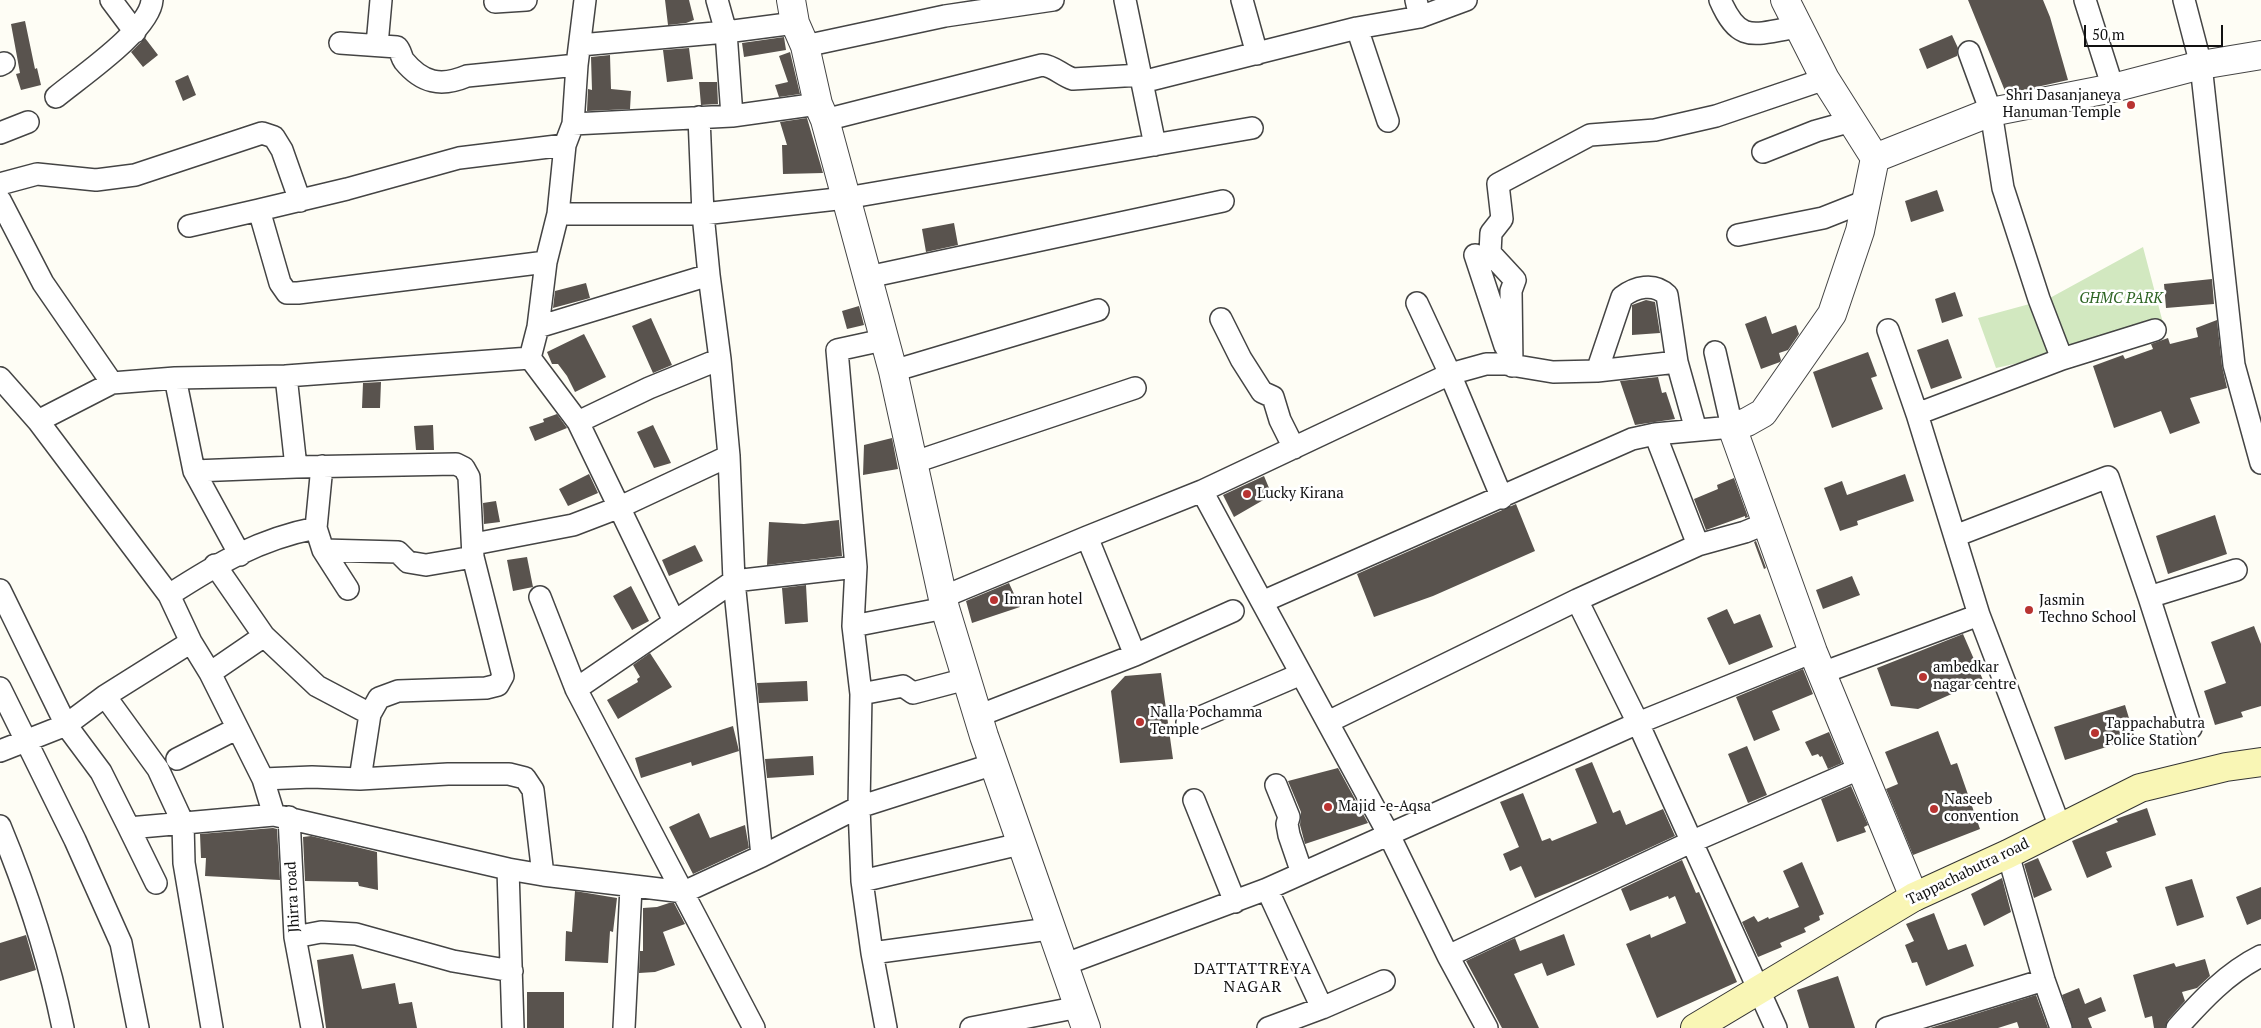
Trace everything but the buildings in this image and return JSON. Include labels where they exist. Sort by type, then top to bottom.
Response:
[{"type":"main road","name":"Tappachabutra road","points":[[1695,1028],[1757,989],[1914,897],[2008,854],[2140,788],[2226,767],[2261,762]]},
{"type":"street","points":[[110,0],[135,32]]},
{"type":"street","points":[[56,97],[135,32],[151,10],[152,0]]},
{"type":"street","points":[[376,45],[381,0]]},
{"type":"street","points":[[495,2],[526,0]]},
{"type":"street","points":[[530,358],[538,327],[546,262],[558,214],[565,145],[574,124],[584,0]]},
{"type":"street","points":[[717,0],[726,32],[732,116]]},
{"type":"street","points":[[340,43],[397,47],[403,59],[419,76],[441,82],[456,81],[467,76],[579,55],[726,32],[797,23],[945,16],[1053,0]]},
{"type":"street","points":[[1126,0],[1155,144]]},
{"type":"street","points":[[1242,0],[1257,54]]},
{"type":"street","points":[[574,124],[821,112],[1042,65],[1052,66],[1065,76],[1073,79],[1142,79],[1257,54],[1357,28],[1418,8],[1466,0]]},
{"type":"street","points":[[1720,0],[1728,18],[1738,29],[1751,34],[1798,27]]},
{"type":"street","points":[[1262,602],[1502,498],[1632,439],[1655,434],[1732,427],[1747,422],[1763,413],[1832,314],[1860,232],[1875,158],[1825,79],[1785,0]]},
{"type":"street","points":[[2085,0],[2113,88]]},
{"type":"street","points":[[2184,0],[2201,65],[2234,365],[2261,463]]},
{"type":"street","points":[[797,23],[892,370],[944,602],[966,679],[1049,929],[1082,1018],[971,1028]]},
{"type":"street","points":[[1357,28],[1388,121]]},
{"type":"street","points":[[1969,52],[1991,112],[2003,188],[2039,299],[2062,359]]},
{"type":"street","points":[[1875,158],[1991,112],[2113,88],[2201,65],[2261,55]]},
{"type":"street","points":[[1512,366],[1511,290],[1515,280],[1490,253],[1491,234],[1502,219],[1498,184],[1590,135],[1656,130],[1716,116],[1825,79]]},
{"type":"street","points":[[699,117],[703,214],[729,456],[734,581],[762,856]]},
{"type":"street","points":[[1763,152],[1816,130],[1852,121]]},
{"type":"street","points":[[0,133],[28,122]]},
{"type":"street","points":[[558,214],[703,214],[846,198],[1252,128]]},
{"type":"street","points":[[0,184],[37,174],[96,180],[135,174],[262,132],[274,137],[282,150],[300,201]]},
{"type":"street","points":[[189,226],[300,201],[458,158],[565,145]]},
{"type":"street","points":[[0,200],[42,283],[112,382]]},
{"type":"street","points":[[868,278],[1223,201]]},
{"type":"street","points":[[1738,235],[1823,218],[1866,201]]},
{"type":"street","points":[[259,210],[280,283],[287,292],[298,293],[546,262]]},
{"type":"street","points":[[1475,256],[1512,366]]},
{"type":"street","points":[[538,327],[709,275]]},
{"type":"street","points":[[1597,371],[1622,297],[1630,291],[1643,287],[1660,288],[1667,295],[1677,362],[1696,430]]},
{"type":"street","points":[[1417,303],[1450,374],[1502,498]]},
{"type":"street","points":[[892,370],[1098,310]]},
{"type":"street","points":[[1220,319],[1241,359],[1262,392],[1273,397],[1280,420],[1294,448]]},
{"type":"street","points":[[1888,330],[1917,414],[1979,616],[2060,827]]},
{"type":"street","points":[[1917,414],[2062,359],[2155,330]]},
{"type":"street","points":[[883,340],[837,350],[856,567],[853,626],[861,694],[859,807],[862,881],[872,953],[886,1028]]},
{"type":"street","points":[[1715,352],[1732,427],[1767,523],[1818,662],[1914,897]]},
{"type":"street","points":[[38,421],[112,382],[175,378],[286,376],[530,358]]},
{"type":"street","points":[[530,358],[578,422],[674,621]]},
{"type":"street","points":[[578,422],[649,388],[720,360]]},
{"type":"street","points":[[853,626],[944,602],[1087,536],[1202,491],[1450,374],[1486,364],[1553,372],[1597,371],[1677,362]]},
{"type":"street","points":[[286,376],[296,467]]},
{"type":"street","name":"Jhirra road","points":[[0,378],[38,421],[169,595],[191,642],[210,673],[236,729],[282,816],[296,936],[312,1028]]},
{"type":"street","points":[[175,378],[194,471],[240,555]]},
{"type":"street","points":[[912,463],[1135,388]]},
{"type":"street","points":[[1655,434],[1698,545]]},
{"type":"street","points":[[323,550],[398,552],[408,562],[426,565],[573,525],[620,507],[729,456]]},
{"type":"street","points":[[194,471],[322,466],[456,464],[464,468],[469,477],[474,551],[503,676],[498,685],[486,688],[398,691],[379,698],[370,714],[360,779]]},
{"type":"street","points":[[322,466],[316,528],[323,550],[348,589]]},
{"type":"street","points":[[1955,536],[2108,477],[2191,728]]},
{"type":"street","points":[[1202,491],[1389,835],[1448,956],[1487,1028]]},
{"type":"street","points":[[1328,722],[1577,600],[1698,545],[1745,532],[1767,523]]},
{"type":"street","points":[[169,595],[215,566],[240,555],[252,547],[286,534],[316,528]]},
{"type":"street","points":[[1087,536],[1135,655]]},
{"type":"street","points":[[215,566],[264,636],[317,686],[370,714]]},
{"type":"street","points":[[576,689],[734,581],[856,567]]},
{"type":"street","points":[[2149,597],[2236,570]]},
{"type":"street","points":[[0,590],[66,725],[101,772],[156,882]]},
{"type":"street","points":[[540,597],[576,689],[754,1028]]},
{"type":"street","points":[[1577,600],[1638,723],[1776,1028]]},
{"type":"street","points":[[978,716],[1135,655],[1233,611]]},
{"type":"street","points":[[1063,965],[1267,889],[1638,723],[1818,662],[1979,616]]},
{"type":"street","points":[[210,673],[264,636]]},
{"type":"street","points":[[0,750],[66,725],[105,696],[191,642]]},
{"type":"street","points":[[1187,723],[1301,674]]},
{"type":"street","points":[[861,694],[903,686],[913,693],[966,679]]},
{"type":"street","points":[[0,688],[75,840],[121,943],[138,1028]]},
{"type":"street","points":[[105,696],[158,768],[183,823],[184,863],[212,1028]]},
{"type":"street","points":[[177,759],[236,729]]},
{"type":"street","points":[[129,828],[282,816],[508,869],[631,887],[684,892],[762,856],[859,807],[994,764]]},
{"type":"street","points":[[1448,956],[1691,842],[1860,768]]},
{"type":"street","points":[[263,779],[312,777],[360,779],[466,774],[509,774],[525,778],[533,790],[544,875]]},
{"type":"street","points":[[1276,785],[1289,817],[1287,824],[1289,835],[1302,874]]},
{"type":"street","points":[[1194,800],[1235,902]]},
{"type":"street","points":[[0,826],[7,862],[54,982],[63,1028]]},
{"type":"street","points":[[862,881],[1020,844]]},
{"type":"street","points":[[2008,854],[2044,980],[2061,1028]]},
{"type":"street","points":[[508,869],[514,1028]]},
{"type":"street","points":[[624,1028],[631,887]]},
{"type":"street","points":[[1267,889],[1322,1008]]},
{"type":"street","points":[[872,953],[1049,929]]},
{"type":"street","points":[[296,936],[321,932],[356,934],[453,961],[512,971]]},
{"type":"street","points":[[2177,1028],[2208,994],[2244,964],[2261,956]]},
{"type":"street","points":[[1887,1028],[2044,980]]},
{"type":"street","points":[[1268,1028],[1322,1008],[1384,981]]},
{"type":"green space","name":"GHMC PARK","points":[[2143,247],[2163,323],[2068,352],[1996,368],[1978,318],[2048,299]]},
{"type":"place","name":"Shri Dasanjaneya Hanuman Temple","points":[[2131,105]]},
{"type":"place","name":"Lucky Kirana","points":[[1247,494]]},
{"type":"place","name":"Imran hotel","points":[[994,600]]},
{"type":"place","name":"Jasmin Techno School","points":[[2029,610]]},
{"type":"place","name":"ambedkar nagar centre","points":[[1923,677]]},
{"type":"place","name":"Nalla Pochamma Temple","points":[[1140,722]]},
{"type":"place","name":"Tappachabutra Police Station","points":[[2095,733]]},
{"type":"place","name":"Majid -e-Aqsa","points":[[1328,807]]},
{"type":"place","name":"Naseeb convention","points":[[1934,809]]},
{"type":"district","name":"DATTATTREYA NAGAR","points":[[1253,978]]}]
